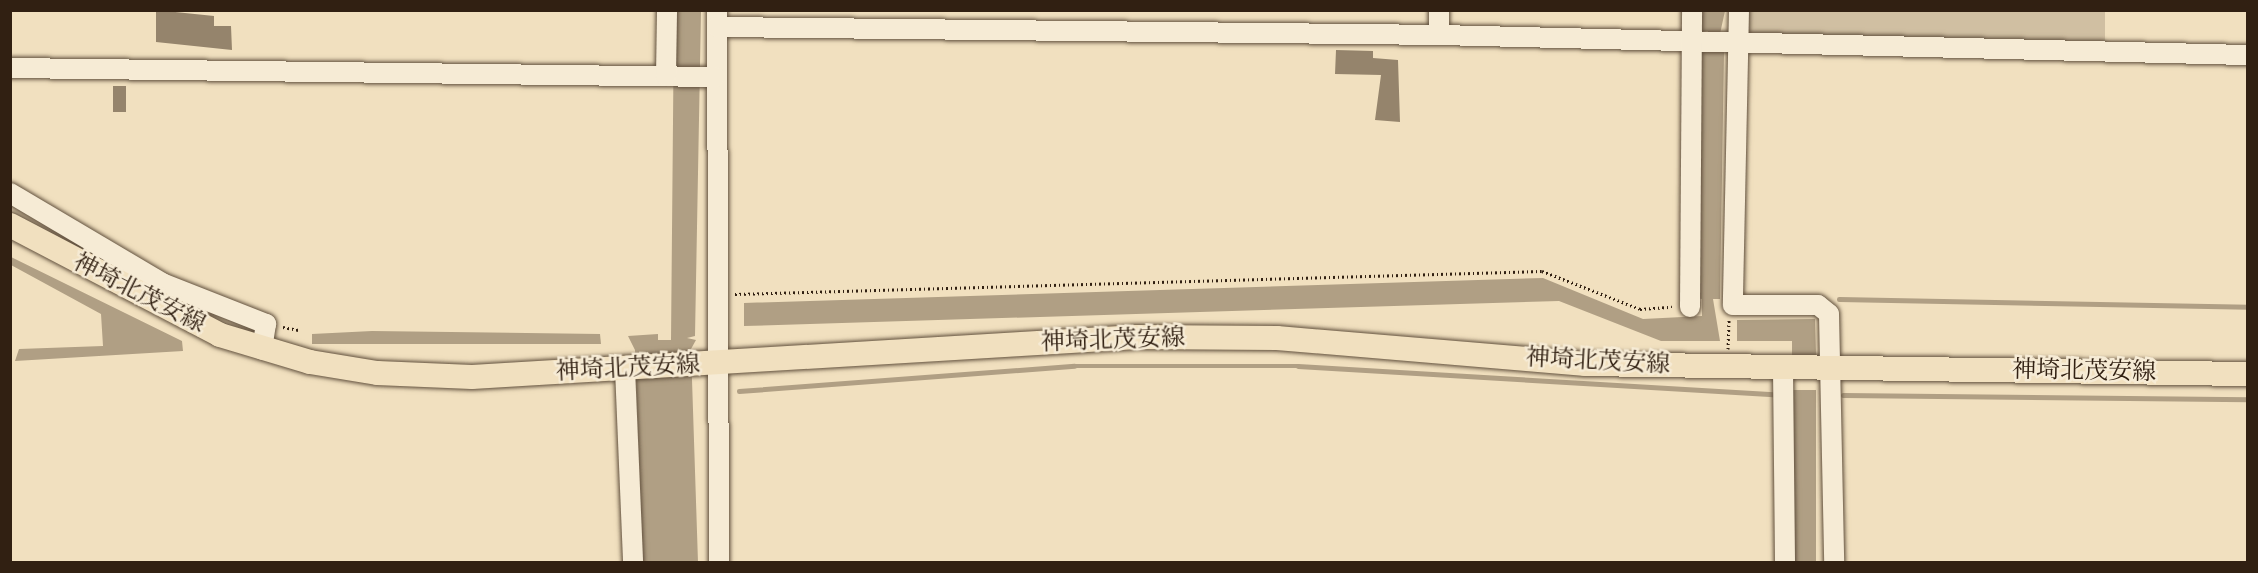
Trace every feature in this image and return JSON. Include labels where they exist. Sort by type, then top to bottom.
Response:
[{"type":"main road","name":"神埼北茂安線","points":[[10,225],[131,292],[262,350],[377,373],[472,377],[707,365],[1137,337],[1277,338],[1586,364],[1783,369],[2247,374]]},
{"type":"street","points":[[668,10],[680,76]]},
{"type":"street","points":[[1439,10],[1439,35]]},
{"type":"street","points":[[1690,307],[1705,42],[1692,10]]},
{"type":"street","points":[[1739,10],[1733,305],[1824,307],[1831,369],[1834,562]]},
{"type":"street","points":[[719,562],[707,365],[716,294],[717,19],[2247,55]]},
{"type":"street","points":[[10,68],[715,77]]},
{"type":"street","points":[[10,193],[162,283],[266,324],[262,350]]},
{"type":"street","points":[[625,369],[633,562]]},
{"type":"street","points":[[1783,369],[1785,562]]},
{"type":"path","points":[[716,294],[1542,271],[1640,309],[1690,307]]},
{"type":"path","points":[[1728,351],[1729,307]]},
{"type":"shaded area","points":[[674,11],[701,11],[695,336],[687,338],[696,340],[691,349],[698,562],[643,562],[635,350],[628,336],[658,334],[658,340],[671,340]]},
{"type":"shaded area","points":[[1700,11],[1725,11],[1716,52],[1724,52],[1720,299],[1713,299],[1720,341],[1661,341],[1559,301],[744,326],[744,303],[1543,278],[1643,319],[1702,316],[1702,299],[1695,298],[1699,52],[1707,52],[1708,31],[1699,31]]},
{"type":"shaded area","points":[[1748,11],[2105,11],[2105,43],[1748,35]]},
{"type":"shaded area","points":[[11,257],[182,341],[183,351],[15,361],[19,349],[103,346],[101,314],[11,265]]},
{"type":"shaded area","points":[[1815,319],[1816,355],[1792,355],[1792,341],[1737,341],[1737,320]]},
{"type":"shaded area","points":[[372,331],[600,334],[601,344],[312,344],[312,334]]},
{"type":"shaded area","points":[[1792,390],[1816,390],[1816,562],[1792,562]]},
{"type":"building","points":[[156,10],[214,16],[214,26],[231,26],[232,50],[156,42]]},
{"type":"building","points":[[1336,50],[1373,51],[1373,58],[1398,60],[1400,122],[1375,120],[1381,75],[1335,74]]},
{"type":"building","points":[[113,86],[126,86],[126,112],[113,112]]},
{"type":"waterway","points":[[1839,299],[2248,307]]},
{"type":"waterway","points":[[739,391],[1074,366],[1298,366],[1773,394]]},
{"type":"waterway","points":[[1843,395],[2248,399]]}]
